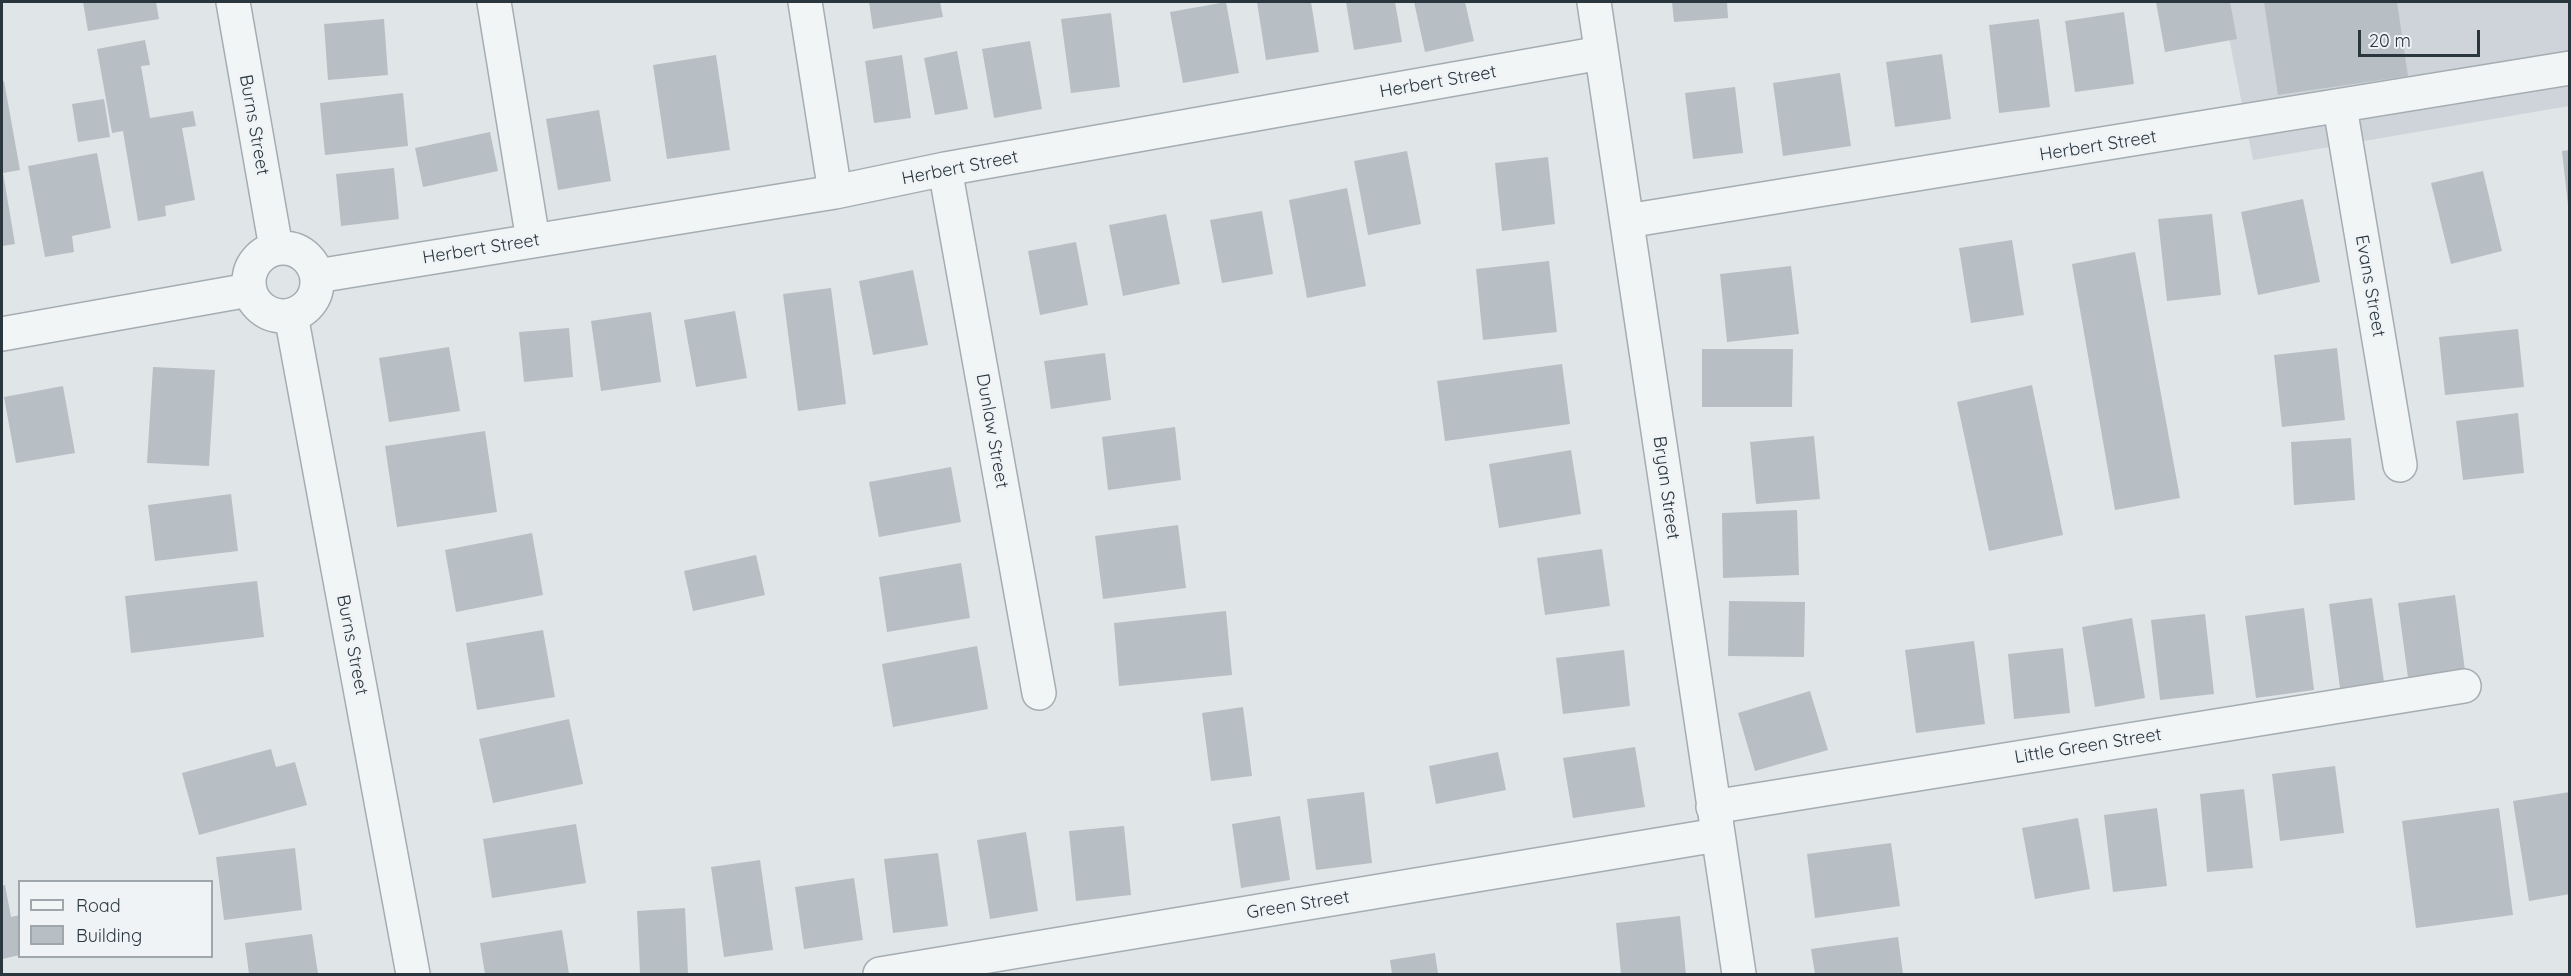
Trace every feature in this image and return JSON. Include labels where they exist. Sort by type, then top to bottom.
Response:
[{"type":"street","name":"Burns Street","points":[[233,2],[276,248]]},
{"type":"street","points":[[494,2],[533,240]]},
{"type":"street","points":[[805,2],[835,192]]},
{"type":"street","name":"Bryan Street","points":[[1594,2],[1739,975]]},
{"type":"street","name":"Herbert Street","points":[[317,276],[835,192],[945,169],[1601,53]]},
{"type":"street","name":"Herbert Street","points":[[1627,221],[2570,68]]},
{"type":"street","name":"Evans Street","points":[[2340,107],[2400,465]]},
{"type":"street","name":"Dunlaw Street","points":[[945,169],[1039,693]]},
{"type":"street","points":[[287,247],[298,250],[314,265],[317,276],[314,296],[308,305],[291,315],[280,316],[261,308],[249,290],[252,268],[258,259],[276,248],[287,247]]},
{"type":"street","points":[[2,334],[249,290]]},
{"type":"street","name":"Burns Street","points":[[291,315],[413,975]]},
{"type":"street","name":"Little Green Street","points":[[1715,821],[2464,686]]},
{"type":"street","name":"Green Street","points":[[880,975],[1715,821]]},
{"type":"shaded area","points":[[2222,2],[2569,2],[2569,106],[2253,160]]},
{"type":"building","points":[[83,2],[156,2],[159,19],[88,31]]},
{"type":"building","points":[[869,2],[940,2],[943,17],[873,29]]},
{"type":"building","points":[[1226,2],[1239,73],[1183,83],[1170,12]]},
{"type":"building","points":[[1257,2],[1311,2],[1319,52],[1266,60]]},
{"type":"building","points":[[1346,2],[1395,2],[1402,42],[1354,50]]},
{"type":"building","points":[[1414,2],[1465,2],[1474,41],[1425,52]]},
{"type":"building","points":[[1672,2],[1727,2],[1728,18],[1674,22]]},
{"type":"building","points":[[2156,2],[2230,2],[2237,39],[2165,52]]},
{"type":"building","points":[[2264,2],[2397,2],[2408,76],[2278,95]]},
{"type":"building","points":[[2124,12],[2134,84],[2075,92],[2065,21]]},
{"type":"building","points":[[1111,13],[1120,87],[1071,93],[1061,19]]},
{"type":"building","points":[[384,19],[388,75],[328,80],[324,24]]},
{"type":"building","points":[[2039,19],[2050,107],[1999,113],[1989,25]]},
{"type":"building","points":[[145,40],[150,65],[141,66],[150,118],[193,111],[196,126],[182,128],[195,200],[165,206],[166,216],[138,221],[123,131],[112,133],[97,49]]},
{"type":"building","points":[[1030,41],[1042,109],[994,118],[982,49]]},
{"type":"building","points":[[957,51],[968,109],[935,115],[924,58]]},
{"type":"building","points":[[1942,54],[1951,119],[1895,127],[1886,62]]},
{"type":"building","points":[[716,55],[730,150],[667,159],[653,65]]},
{"type":"building","points":[[902,55],[911,118],[874,123],[865,61]]},
{"type":"building","points":[[1840,73],[1851,146],[1783,156],[1773,83]]},
{"type":"building","points":[[4,81],[20,170],[3,173],[15,244],[2,246],[2,82]]},
{"type":"building","points":[[1735,87],[1743,153],[1693,159],[1685,93]]},
{"type":"building","points":[[403,93],[408,146],[325,155],[320,103]]},
{"type":"building","points":[[104,99],[110,137],[78,142],[72,104]]},
{"type":"building","points":[[599,110],[611,181],[558,190],[546,119]]},
{"type":"building","points":[[490,132],[498,171],[423,187],[415,148]]},
{"type":"building","points":[[2570,150],[2570,205],[2568,205],[2562,151]]},
{"type":"building","points":[[1407,151],[1421,224],[1368,235],[1354,161]]},
{"type":"building","points":[[97,153],[111,228],[72,236],[74,252],[45,257],[28,166]]},
{"type":"building","points":[[1548,157],[1555,224],[1502,231],[1495,163]]},
{"type":"building","points":[[394,168],[399,219],[341,226],[336,174]]},
{"type":"building","points":[[2483,171],[2502,251],[2451,264],[2431,183]]},
{"type":"building","points":[[1347,188],[1366,286],[1307,298],[1289,200]]},
{"type":"building","points":[[2303,199],[2320,282],[2258,295],[2241,212]]},
{"type":"building","points":[[1262,211],[1273,274],[1222,283],[1210,220]]},
{"type":"building","points":[[1166,214],[1180,284],[1123,296],[1109,225]]},
{"type":"building","points":[[2212,214],[2221,295],[2167,301],[2158,219]]},
{"type":"building","points":[[2012,240],[2024,315],[1971,323],[1959,248]]},
{"type":"building","points":[[1076,242],[1088,305],[1040,315],[1028,251]]},
{"type":"building","points":[[2135,252],[2180,498],[2115,510],[2072,264]]},
{"type":"building","points":[[1549,261],[1557,332],[1483,340],[1476,269]]},
{"type":"building","points":[[1791,266],[1799,334],[1727,342],[1720,274]]},
{"type":"building","points":[[913,270],[928,345],[873,355],[859,281]]},
{"type":"building","points":[[831,288],[846,404],[798,411],[783,294]]},
{"type":"building","points":[[735,311],[747,378],[696,387],[684,320]]},
{"type":"building","points":[[651,312],[661,382],[601,391],[591,321]]},
{"type":"building","points":[[569,328],[573,377],[524,382],[519,332]]},
{"type":"building","points":[[2518,329],[2524,387],[2445,395],[2439,337]]},
{"type":"building","points":[[449,347],[460,411],[389,422],[379,358]]},
{"type":"building","points":[[2337,348],[2345,420],[2282,427],[2274,355]]},
{"type":"building","points":[[1702,349],[1793,349],[1792,407],[1702,407]]},
{"type":"building","points":[[1105,353],[1111,400],[1051,409],[1044,361]]},
{"type":"building","points":[[1562,364],[1570,424],[1445,441],[1437,381]]},
{"type":"building","points":[[153,367],[215,370],[209,466],[147,463]]},
{"type":"building","points":[[2032,385],[2063,535],[1989,551],[1957,402]]},
{"type":"building","points":[[63,386],[75,453],[16,463],[4,397]]},
{"type":"building","points":[[2518,413],[2524,473],[2463,480],[2456,421]]},
{"type":"building","points":[[1175,427],[1181,480],[1108,490],[1102,437]]},
{"type":"building","points":[[485,431],[497,512],[397,527],[385,446]]},
{"type":"building","points":[[1814,436],[1820,499],[1756,504],[1750,442]]},
{"type":"building","points":[[2351,438],[2355,500],[2294,505],[2291,442]]},
{"type":"building","points":[[1571,450],[1581,514],[1499,528],[1489,464]]},
{"type":"building","points":[[951,467],[961,522],[879,537],[869,482]]},
{"type":"building","points":[[231,494],[238,551],[155,561],[148,505]]},
{"type":"building","points":[[1797,510],[1799,575],[1723,578],[1722,513]]},
{"type":"building","points":[[1178,525],[1186,588],[1103,599],[1095,536]]},
{"type":"building","points":[[532,533],[543,595],[456,612],[445,550]]},
{"type":"building","points":[[1602,549],[1610,606],[1545,615],[1537,558]]},
{"type":"building","points":[[756,555],[765,595],[693,611],[684,571]]},
{"type":"building","points":[[961,563],[970,618],[887,632],[879,577]]},
{"type":"building","points":[[257,581],[264,637],[131,653],[125,596]]},
{"type":"building","points":[[2455,595],[2466,678],[2409,685],[2398,603]]},
{"type":"building","points":[[2372,598],[2384,682],[2340,688],[2329,604]]},
{"type":"building","points":[[1729,601],[1805,602],[1804,657],[1728,656]]},
{"type":"building","points":[[2304,608],[2314,690],[2256,698],[2245,616]]},
{"type":"building","points":[[1226,611],[1232,675],[1119,686],[1114,623]]},
{"type":"building","points":[[2205,614],[2214,694],[2160,700],[2151,620]]},
{"type":"building","points":[[2132,618],[2145,698],[2095,707],[2082,627]]},
{"type":"building","points":[[543,630],[555,697],[477,710],[466,643]]},
{"type":"building","points":[[1974,641],[1985,724],[1916,733],[1905,650]]},
{"type":"building","points":[[977,646],[988,709],[893,727],[882,664]]},
{"type":"building","points":[[2063,648],[2070,713],[2014,719],[2008,654]]},
{"type":"building","points":[[1624,650],[1630,706],[1563,714],[1556,658]]},
{"type":"building","points":[[1810,691],[1828,750],[1755,771],[1738,713]]},
{"type":"building","points":[[1243,707],[1252,776],[1211,781],[1202,713]]},
{"type":"building","points":[[569,719],[583,784],[493,803],[479,739]]},
{"type":"building","points":[[1635,747],[1645,807],[1573,818],[1563,758]]},
{"type":"building","points":[[271,749],[276,767],[295,762],[307,805],[199,835],[182,773]]},
{"type":"building","points":[[1498,752],[1506,790],[1436,804],[1429,766]]},
{"type":"building","points":[[2335,766],[2344,833],[2280,841],[2272,774]]},
{"type":"building","points":[[2244,789],[2253,868],[2207,872],[2200,794]]},
{"type":"building","points":[[1364,792],[1372,863],[1316,870],[1307,799]]},
{"type":"building","points":[[2570,792],[2570,894],[2529,901],[2513,801]]},
{"type":"building","points":[[2157,808],[2167,886],[2113,892],[2104,815]]},
{"type":"building","points":[[2499,808],[2513,915],[2416,928],[2402,821]]},
{"type":"building","points":[[1280,816],[1290,880],[1241,888],[1232,824]]},
{"type":"building","points":[[2078,818],[2090,889],[2035,899],[2022,828]]},
{"type":"building","points":[[576,824],[586,883],[492,898],[483,839]]},
{"type":"building","points":[[1124,826],[1131,895],[1076,901],[1069,831]]},
{"type":"building","points":[[1026,832],[1038,911],[990,919],[977,840]]},
{"type":"building","points":[[1891,843],[1900,906],[1815,918],[1807,854]]},
{"type":"building","points":[[295,848],[302,910],[224,920],[216,857]]},
{"type":"building","points":[[938,853],[948,926],[893,933],[884,859]]},
{"type":"building","points":[[760,860],[773,950],[724,957],[711,867]]},
{"type":"building","points":[[854,878],[863,940],[804,949],[795,887]]},
{"type":"building","points":[[5,885],[11,917],[18,915],[18,955],[2,959],[2,886]]},
{"type":"building","points":[[685,908],[688,974],[640,974],[637,911]]},
{"type":"building","points":[[1680,916],[1686,974],[1621,974],[1616,923]]},
{"type":"building","points":[[562,930],[569,974],[485,974],[480,943]]},
{"type":"building","points":[[312,934],[318,974],[249,974],[245,943]]},
{"type":"building","points":[[1898,937],[1903,974],[1815,974],[1811,949]]},
{"type":"building","points":[[1435,953],[1438,974],[1392,974],[1390,960]]}]
